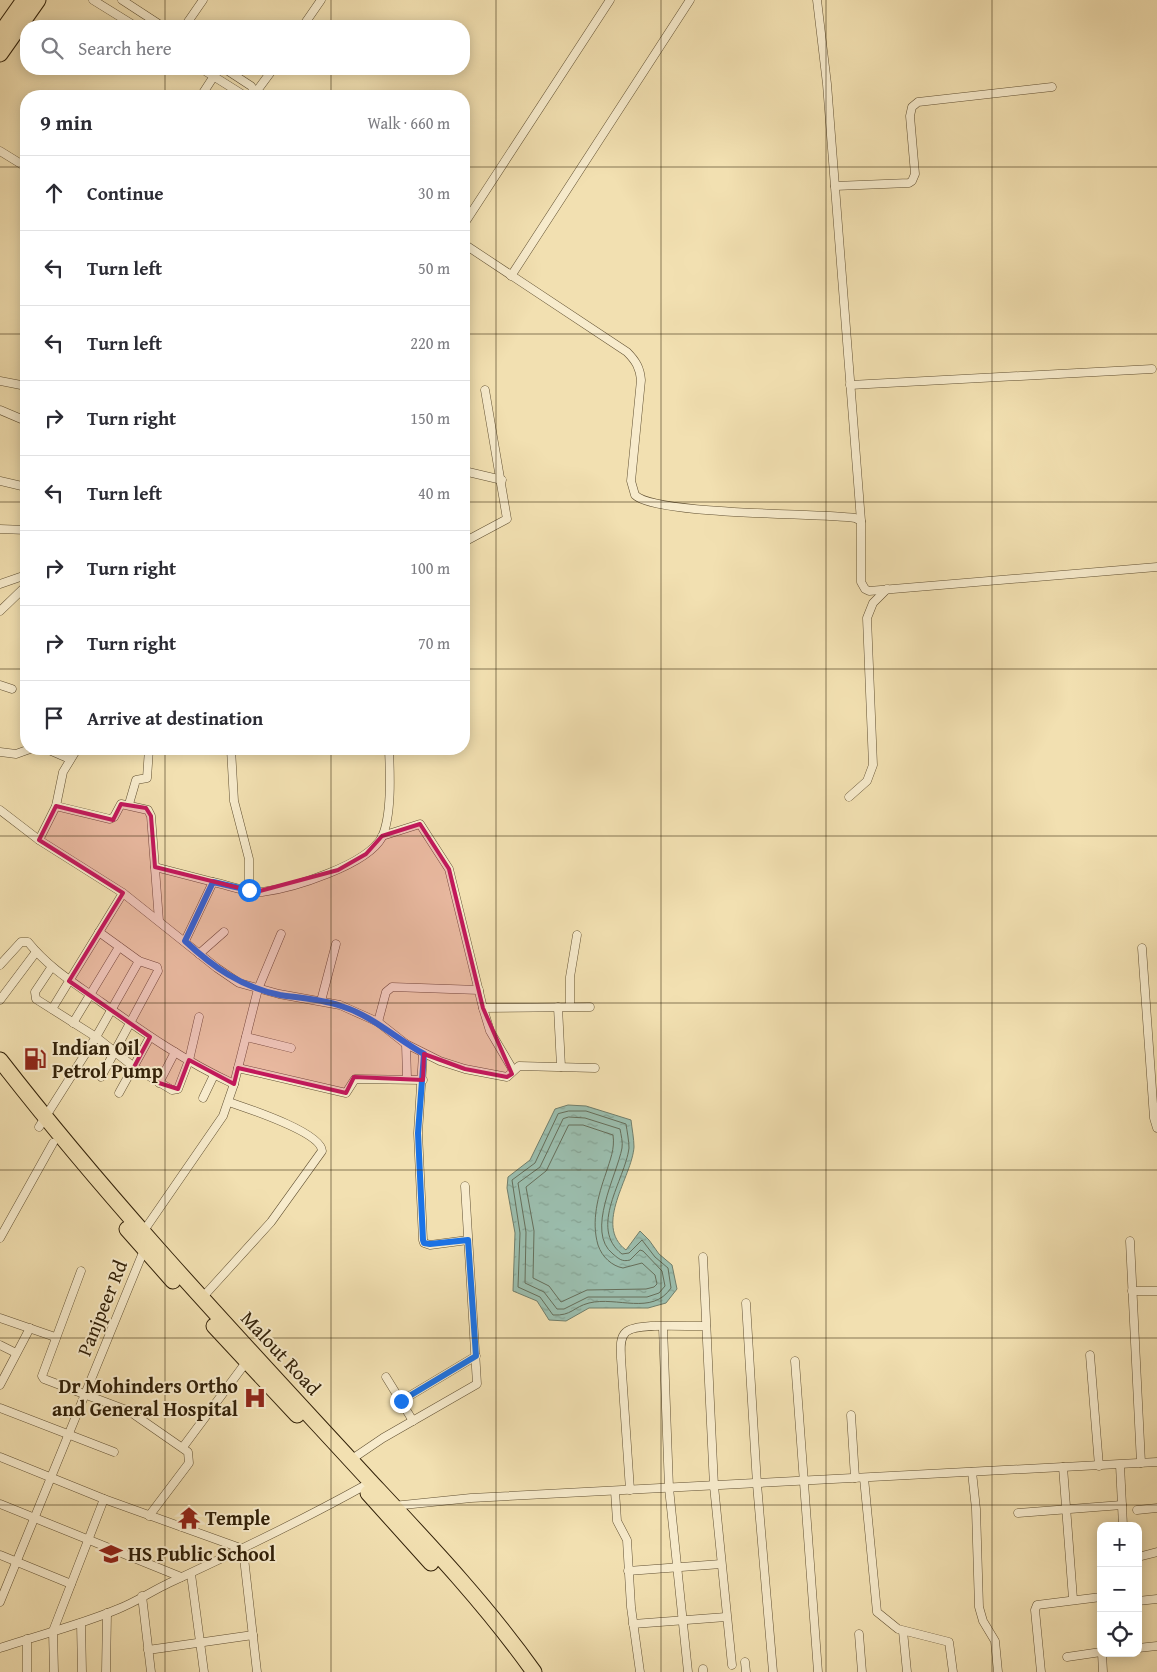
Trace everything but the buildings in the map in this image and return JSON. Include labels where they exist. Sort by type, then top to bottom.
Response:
[{"type":"highway","points":[[2,28],[24,0]]},
{"type":"highway","points":[[24,20],[38,0]]},
{"type":"highway","points":[[0,54],[20,26]]},
{"type":"highway","name":"Malout Road","points":[[0,1060],[42,1122],[53,1143],[144,1250],[362,1487],[390,1508],[504,1631],[534,1672]]},
{"type":"highway","name":"Malout Road","points":[[0,1075],[352,1460],[496,1637],[521,1672]]},
{"type":"street","points":[[93,0],[125,20]]},
{"type":"street","points":[[122,0],[153,20]]},
{"type":"street","points":[[189,20],[203,0]]},
{"type":"street","points":[[307,20],[321,0]]},
{"type":"street","points":[[470,215],[610,0]]},
{"type":"street","points":[[511,276],[690,0]]},
{"type":"street","points":[[817,0],[827,84],[861,520],[862,586],[869,590],[887,589],[1157,567]]},
{"type":"street","points":[[233,75],[252,90]]},
{"type":"street","points":[[260,90],[269,75]]},
{"type":"street","points":[[205,90],[214,76],[236,90]]},
{"type":"street","points":[[835,186],[909,183],[912,181],[915,174],[910,116],[912,108],[918,102],[1052,87]]},
{"type":"street","points":[[0,150],[20,163]]},
{"type":"street","points":[[470,248],[627,352],[635,360],[640,369],[642,380],[631,481],[632,490],[639,499],[670,506],[848,517],[861,520]]},
{"type":"street","points":[[850,385],[1152,369]]},
{"type":"street","points":[[0,381],[20,385]]},
{"type":"street","points":[[470,539],[506,521],[502,480],[485,390]]},
{"type":"street","points":[[0,410],[20,418]]},
{"type":"street","points":[[470,472],[502,480]]},
{"type":"street","points":[[0,481],[20,486]]},
{"type":"street","points":[[0,530],[20,530]]},
{"type":"street","points":[[0,584],[20,577]]},
{"type":"street","points":[[849,798],[867,781],[873,766],[867,618],[873,603],[887,589]]},
{"type":"street","points":[[0,611],[20,592]]},
{"type":"street","points":[[0,685],[12,689]]},
{"type":"street","points":[[0,752],[16,754],[20,753]]},
{"type":"street","points":[[60,755],[70,759]]},
{"type":"street","points":[[39,840],[56,806],[64,772],[73,755]]},
{"type":"street","points":[[129,804],[136,780],[147,778],[149,755]]},
{"type":"street","points":[[231,755],[234,801],[249,859],[249,890]]},
{"type":"street","points":[[155,867],[262,892],[318,878],[338,870],[366,854],[382,836],[387,809],[389,755]]},
{"type":"street","points":[[56,806],[110,819],[114,817],[121,804],[146,808],[150,812],[159,920]]},
{"type":"street","points":[[0,810],[39,840],[123,893],[199,954],[239,982],[258,989],[321,1001],[349,1009],[378,1022],[406,1044],[424,1054],[440,1061],[486,1073],[507,1077],[519,1066],[595,1068]]},
{"type":"street","points":[[382,836],[420,824],[449,869],[490,1030],[513,1070]]},
{"type":"street","points":[[185,941],[213,882]]},
{"type":"street","points":[[52,1009],[123,893]]},
{"type":"street","points":[[99,932],[139,961],[156,967],[158,971],[131,1025],[101,1077]]},
{"type":"street","points":[[199,954],[224,932]]},
{"type":"street","points":[[143,1232],[223,1116],[234,1084],[258,989],[281,934]]},
{"type":"street","points":[[570,1006],[570,977],[577,935]]},
{"type":"street","points":[[0,965],[24,941],[28,942],[52,968],[131,1025],[214,1075],[234,1084]]},
{"type":"street","points":[[321,1001],[336,944]]},
{"type":"street","points":[[73,1023],[118,947]]},
{"type":"street","points":[[1142,948],[1157,1128]]},
{"type":"street","points":[[0,1000],[36,952]]},
{"type":"street","points":[[42,1122],[96,1037],[139,961]]},
{"type":"street","points":[[52,968],[34,996],[96,1037],[134,1067],[172,1090],[178,1088],[188,1060],[199,1017]]},
{"type":"street","points":[[378,1022],[386,992],[392,987],[479,990]]},
{"type":"street","points":[[558,1007],[561,1067]]},
{"type":"street","points":[[483,1008],[590,1007]]},
{"type":"street","points":[[119,1092],[150,1037]]},
{"type":"street","points":[[246,1037],[291,1048]]},
{"type":"street","points":[[406,1044],[407,1078]]},
{"type":"street","points":[[159,1083],[175,1052]]},
{"type":"street","points":[[424,1054],[418,1133],[423,1240],[424,1243],[430,1244],[468,1240]]},
{"type":"street","points":[[238,1068],[346,1093],[355,1079],[407,1078],[423,1080]]},
{"type":"street","points":[[203,1098],[214,1075]]},
{"type":"street","points":[[202,1298],[271,1222],[296,1191],[322,1151],[320,1144],[288,1124],[229,1102]]},
{"type":"street","points":[[0,1238],[53,1143]]},
{"type":"street","points":[[352,1460],[413,1421],[474,1387],[477,1379],[476,1356],[465,1186]]},
{"type":"street","points":[[1130,1241],[1140,1463]]},
{"type":"street","name":"Panjpeer Rd","points":[[0,1602],[3,1587],[17,1562],[144,1250]]},
{"type":"street","points":[[702,1257],[714,1486],[732,1665]]},
{"type":"street","points":[[81,1271],[42,1376],[44,1379],[129,1410],[188,1452],[189,1463],[149,1516]]},
{"type":"street","points":[[1132,1291],[1157,1291]]},
{"type":"street","points":[[746,1303],[757,1484],[773,1672]]},
{"type":"street","points":[[0,1318],[55,1337]]},
{"type":"street","points":[[630,1490],[621,1345],[626,1332],[632,1328],[706,1326]]},
{"type":"street","points":[[663,1327],[670,1488],[676,1567],[688,1672]]},
{"type":"street","points":[[0,1385],[30,1328]]},
{"type":"street","points":[[0,1345],[16,1353]]},
{"type":"street","points":[[1090,1355],[1099,1466]]},
{"type":"street","points":[[401,1401],[476,1356]]},
{"type":"street","points":[[183,1447],[247,1361]]},
{"type":"street","points":[[796,1361],[818,1672]]},
{"type":"street","points":[[386,1377],[413,1421]]},
{"type":"street","points":[[0,1408],[114,1452]]},
{"type":"street","points":[[851,1415],[855,1478]]},
{"type":"street","points":[[0,1457],[104,1499],[243,1550]]},
{"type":"street","points":[[390,1508],[471,1498],[1157,1462]]},
{"type":"street","points":[[1120,1465],[1123,1522]]},
{"type":"street","points":[[1063,1467],[1073,1599]]},
{"type":"street","points":[[972,1472],[976,1509],[979,1607],[983,1621],[995,1641],[998,1672]]},
{"type":"street","points":[[864,1478],[876,1605],[881,1616],[890,1625],[903,1631],[949,1642],[954,1672]]},
{"type":"street","points":[[0,1648],[81,1624],[107,1613],[181,1577],[243,1550],[362,1487]]},
{"type":"street","points":[[615,1491],[617,1521],[627,1540],[633,1624],[640,1672]]},
{"type":"street","points":[[54,1672],[53,1631],[104,1499]]},
{"type":"street","points":[[0,1504],[181,1577]]},
{"type":"street","points":[[1018,1513],[1122,1505]]},
{"type":"street","points":[[1137,1510],[1157,1508]]},
{"type":"street","points":[[243,1550],[257,1672]]},
{"type":"street","points":[[1142,1556],[1157,1552]]},
{"type":"street","points":[[0,1555],[70,1584]]},
{"type":"street","points":[[628,1571],[722,1564]]},
{"type":"street","points":[[191,1574],[204,1672]]},
{"type":"street","points":[[142,1596],[151,1672]]},
{"type":"street","points":[[1041,1672],[1036,1608],[1039,1604],[1097,1597]]},
{"type":"street","points":[[1142,1601],[1157,1599]]},
{"type":"street","points":[[106,1672],[107,1613]]},
{"type":"street","points":[[633,1624],[726,1617]]},
{"type":"street","points":[[81,1624],[82,1672]]},
{"type":"street","points":[[903,1631],[907,1672]]},
{"type":"street","points":[[859,1634],[862,1672]]},
{"type":"street","points":[[148,1650],[253,1635]]},
{"type":"street","points":[[27,1639],[27,1672]]},
{"type":"street","points":[[1142,1648],[1157,1646]]},
{"type":"street","points":[[1067,1657],[1097,1653]]},
{"type":"street","points":[[1102,1657],[1103,1672]]},
{"type":"street","points":[[745,1662],[746,1672]]},
{"type":"highlighted area","points":[[121,804],[146,808],[151,816],[155,867],[256,892],[338,870],[366,854],[382,836],[420,824],[449,869],[483,1008],[512,1074],[507,1077],[465,1069],[424,1054],[423,1080],[354,1077],[346,1093],[238,1068],[234,1084],[189,1060],[178,1089],[159,1083],[134,1067],[150,1037],[69,981],[123,893],[39,840],[56,806],[113,820]]},
{"type":"water","points":[[568,1105],[586,1106],[631,1120],[634,1147],[632,1159],[617,1200],[613,1228],[617,1240],[626,1250],[640,1231],[659,1254],[672,1265],[677,1289],[666,1303],[648,1308],[589,1308],[566,1321],[549,1320],[537,1301],[513,1291],[515,1233],[507,1188],[508,1177],[530,1160],[555,1109]]},
{"type":"place","name":"Indian Oil Petrol Pump","points":[[35,1059]]},
{"type":"place","name":"Dr Mohinders Ortho and General Hospital","points":[[255,1398]]},
{"type":"place","name":"Temple","points":[[189,1518]]},
{"type":"place","name":"HS Public School","points":[[111,1554]]},
{"type":"route","points":[[249,890],[213,882],[185,941],[217,968],[239,982],[258,989],[340,1005],[358,1012],[378,1022],[406,1044],[424,1054],[418,1133],[423,1240],[427,1244],[468,1240],[476,1356],[401,1401]]}]
